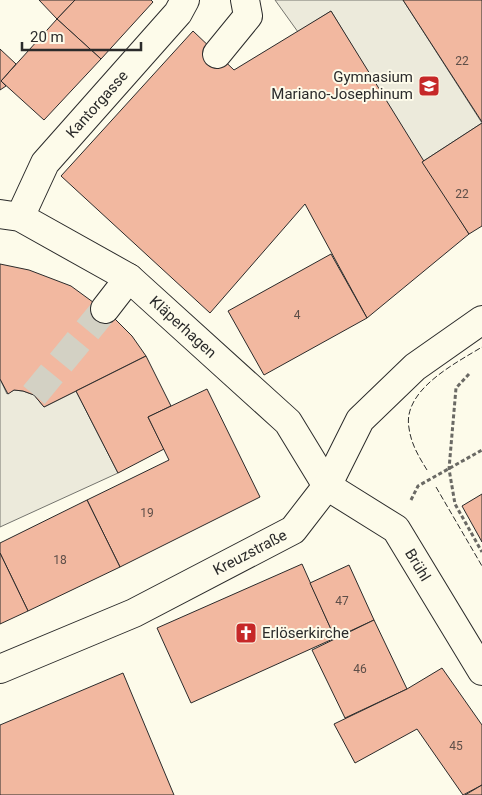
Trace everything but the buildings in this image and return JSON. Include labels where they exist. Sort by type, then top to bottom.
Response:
[{"type":"street","name":"Kantorgasse","points":[[10,215],[45,163],[178,12],[186,0]]},
{"type":"street","points":[[217,54],[248,16],[245,0]]},
{"type":"street","name":"Kläperhagen","points":[[10,215],[129,278],[288,422],[327,486]]},
{"type":"street","points":[[105,309],[129,278]]},
{"type":"street","name":"Kreuzstraße","points":[[0,669],[134,613],[293,530],[327,486],[360,420],[415,367],[482,320]]},
{"type":"street","name":"Brühl","points":[[327,486],[396,529],[482,671]]},
{"type":"path","points":[[472,371],[456,388],[449,469],[455,504],[482,552]]},
{"type":"path","points":[[418,486],[482,450]]},
{"type":"shaded area","points":[[275,0],[403,0],[482,123],[422,162],[331,11],[298,32]]},
{"type":"shaded area","points":[[0,379],[7,394],[14,390],[23,391],[34,395],[44,407],[76,391],[118,473],[0,527]]},
{"type":"tunnel","points":[[34,395],[105,309]]},
{"type":"fence","points":[[427,470],[410,434],[409,414],[414,402],[433,379],[482,347]]},
{"type":"fence","points":[[436,487],[482,566]]},
{"type":"place","name":"Gymnasium Mariano-Josephinum","points":[[429,86]]},
{"type":"place","name":"Erlöserkirche","points":[[246,633]]}]
